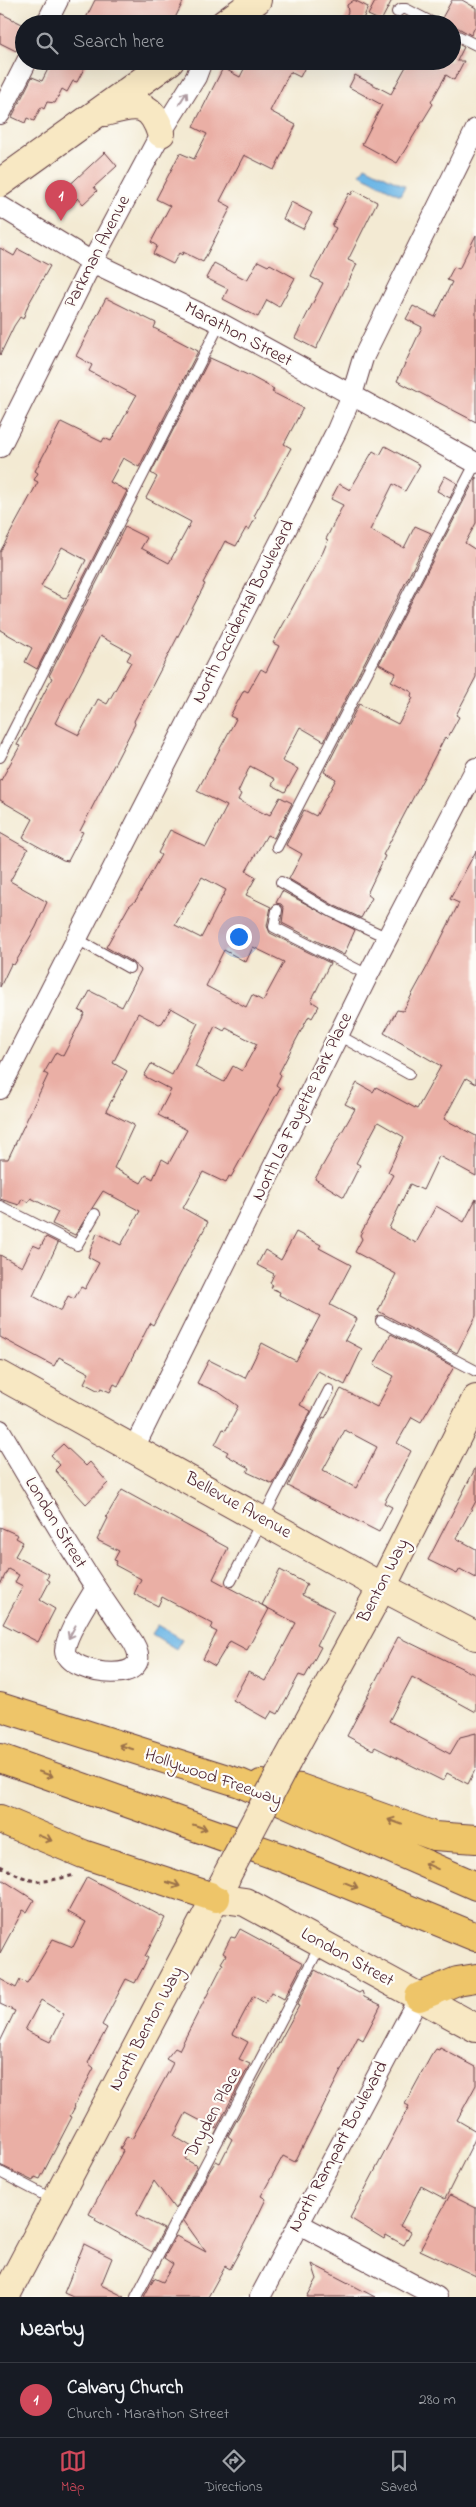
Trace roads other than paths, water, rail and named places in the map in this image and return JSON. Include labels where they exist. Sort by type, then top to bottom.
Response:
[{"type":"highway","name":"Hollywood Freeway","points":[[0,1707],[240,1783],[476,1886]]},
{"type":"highway","points":[[0,1758],[286,1859],[476,1937]]},
{"type":"highway","points":[[240,1783],[300,1788],[434,1836],[476,1840]]},
{"type":"highway","points":[[0,1819],[83,1854],[222,1887]]},
{"type":"highway","points":[[419,1997],[457,1981],[476,1978]]},
{"type":"street","points":[[236,15],[257,0]]},
{"type":"street","points":[[49,15],[54,2]]},
{"type":"street","points":[[0,114],[22,70]]},
{"type":"street","points":[[0,183],[157,70]]},
{"type":"street","name":"Parkman Avenue","points":[[0,446],[92,262],[161,133],[199,70]]},
{"type":"street","points":[[96,114],[131,104],[142,106],[150,111],[161,133]]},
{"type":"street","name":"North Occidental Boulevard","points":[[0,1089],[337,430],[352,395],[363,358],[476,129]]},
{"type":"street","name":"Marathon Street","points":[[0,206],[92,262],[220,323],[476,462]]},
{"type":"street","name":"North La Fayette Park Place","points":[[134,1448],[368,975],[476,768]]},
{"type":"street","name":"Bellevue Avenue","points":[[0,1375],[476,1636]]},
{"type":"street","name":"Benton Way","points":[[287,1761],[382,1586],[476,1399]]},
{"type":"street","name":"London Street","points":[[0,1430],[95,1590]]},
{"type":"street","name":"North Benton Way","points":[[5,2297],[57,2202],[287,1761]]},
{"type":"street","name":"London Street","points":[[222,1887],[245,1902],[476,2028]]},
{"type":"street","name":"North Rampart Boulevard","points":[[260,2297],[419,1997]]},
{"type":"street","points":[[299,2224],[437,2297]]},
{"type":"lane","points":[[397,12],[401,9],[406,9],[418,15]]},
{"type":"lane","points":[[461,38],[476,45]]},
{"type":"lane","points":[[0,757],[220,323]]},
{"type":"lane","points":[[277,847],[476,462]]},
{"type":"lane","points":[[281,882],[332,912],[388,938]]},
{"type":"lane","points":[[277,910],[274,927],[368,975]]},
{"type":"lane","points":[[76,939],[129,968]]},
{"type":"lane","points":[[338,1035],[409,1074]]},
{"type":"lane","points":[[0,1206],[77,1246],[95,1214]]},
{"type":"lane","points":[[382,1321],[476,1371]]},
{"type":"lane","points":[[231,1581],[328,1390]]},
{"type":"lane","name":"Dryden Place","points":[[136,2297],[321,1944]]},
{"type":"lane","points":[[0,2172],[57,2202]]},
{"type":"water","points":[[365,166],[405,186],[400,195],[360,174]]},
{"type":"water","points":[[158,1625],[182,1639],[176,1649],[152,1634]]},
{"type":"place","name":"Calvary Church","points":[[61,221]]}]
